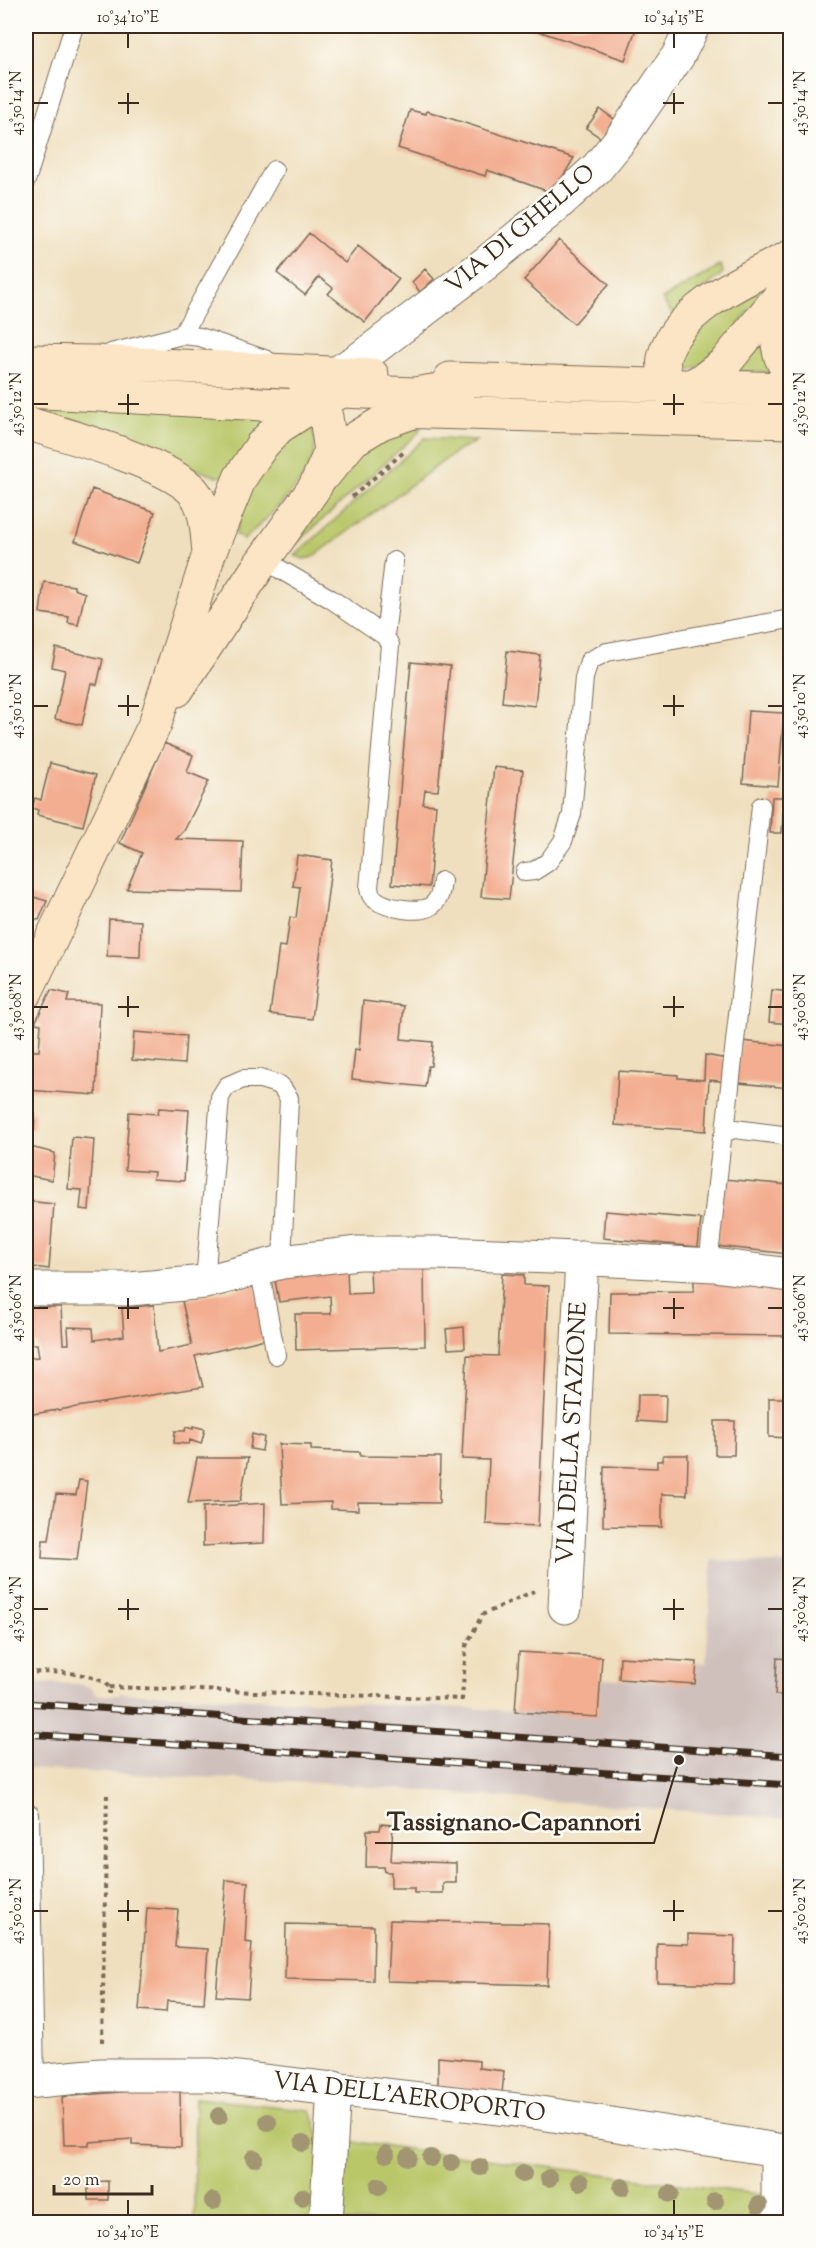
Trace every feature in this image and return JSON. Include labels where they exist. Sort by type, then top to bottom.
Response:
[{"type":"street","name":"VIA DI GHELLO","points":[[337,373],[486,263],[552,209],[597,168],[620,140],[678,56],[693,26]]},
{"type":"street","points":[[599,382],[637,363],[694,312],[737,283],[790,257]]},
{"type":"street","points":[[790,284],[779,316],[776,338],[780,353],[790,372]]},
{"type":"street","points":[[535,416],[581,400],[660,401],[725,363],[790,284]]},
{"type":"street","points":[[694,312],[674,339],[664,359],[679,388],[728,404],[790,407]]},
{"type":"street","points":[[26,361],[471,380],[599,382],[679,388],[790,388]]},
{"type":"street","points":[[86,362],[212,383],[305,388],[327,422],[331,451],[315,487]]},
{"type":"street","points":[[26,992],[154,724],[209,554],[240,478],[262,445],[279,428],[342,391],[414,394],[439,390],[471,380]]},
{"type":"street","points":[[26,391],[413,412],[790,422]]},
{"type":"street","points":[[154,724],[315,487],[353,440],[381,423],[413,412]]},
{"type":"street","points":[[26,423],[128,456],[171,475],[193,491],[204,510],[209,554]]},
{"type":"street","points":[[26,1289],[130,1289],[205,1282],[270,1264],[370,1253],[582,1258],[708,1265],[790,1275]]},
{"type":"street","name":"VIA DELLA STAZIONE","points":[[566,1592],[582,1258]]},
{"type":"street","name":"VIA DELL'AEROPORTO","points":[[30,2082],[101,2075],[211,2075],[534,2112],[784,2151]]},
{"type":"street","points":[[326,2223],[334,2088]]},
{"type":"street","points":[[778,2223],[784,2151]]},
{"type":"lane","points":[[26,181],[74,26]]},
{"type":"lane","points":[[182,335],[274,170]]},
{"type":"lane","points":[[86,362],[182,335],[200,338],[300,372]]},
{"type":"lane","points":[[264,560],[331,599],[385,636],[390,645],[370,896],[377,902],[392,907],[421,911],[432,906],[440,896],[442,881]]},
{"type":"lane","points":[[385,636],[394,561]]},
{"type":"lane","points":[[525,872],[548,862],[563,841],[572,814],[584,678],[589,661],[607,652],[790,619]]},
{"type":"lane","points":[[708,1265],[761,806]]},
{"type":"lane","points":[[205,1282],[220,1097],[227,1086],[243,1079],[260,1079],[280,1085],[289,1098],[270,1264],[276,1355]]},
{"type":"lane","points":[[725,1132],[735,1129],[790,1136]]},
{"type":"lane","points":[[30,1814],[30,2082]]},
{"type":"path","points":[[345,503],[407,449]]},
{"type":"path","points":[[109,1687],[462,1699],[466,1646],[482,1615],[566,1592]]},
{"type":"path","points":[[26,1672],[88,1675],[101,1678],[109,1687],[109,1694]]},
{"type":"path","points":[[101,2075],[107,1795]]},
{"type":"shaded area","points":[[712,1560],[790,1564],[790,1819],[332,1784],[26,1769],[26,1683],[82,1684],[91,1688],[96,1695],[119,1695],[120,1693],[467,1708],[598,1717],[601,1679],[695,1684],[697,1662],[706,1663]]},
{"type":"green space","points":[[721,265],[723,273],[673,315],[662,299]]},
{"type":"green space","points":[[760,289],[761,293],[715,354],[691,369],[678,371],[679,347],[695,327]]},
{"type":"green space","points":[[767,329],[778,373],[732,371]]},
{"type":"green space","points":[[26,402],[282,413],[224,476],[217,477],[142,449],[26,414]]},
{"type":"green space","points":[[311,420],[315,448],[309,467],[293,490],[244,540],[235,534],[250,488],[275,449]]},
{"type":"green space","points":[[421,424],[419,432],[291,548],[289,547],[364,444]]},
{"type":"green space","points":[[425,438],[476,441],[456,452],[313,557],[304,559],[295,556]]},
{"type":"green space","points":[[195,2098],[311,2110],[320,2139],[771,2196],[767,2222],[194,2222]]},
{"type":"building","points":[[523,26],[637,26],[625,60]]},
{"type":"building","points":[[600,109],[614,119],[601,138],[586,128]]},
{"type":"building","points":[[410,110],[426,114],[427,111],[574,158],[553,193],[487,170],[485,176],[398,148]]},
{"type":"building","points":[[309,233],[345,263],[358,246],[399,279],[365,322],[328,294],[333,288],[319,277],[305,295],[277,273]]},
{"type":"building","points":[[559,240],[609,284],[574,324],[524,280]]},
{"type":"building","points":[[425,269],[434,279],[420,292],[412,282]]},
{"type":"building","points":[[92,489],[155,512],[137,563],[75,541]]},
{"type":"building","points":[[44,582],[74,586],[74,589],[85,593],[78,625],[68,623],[69,617],[40,613]]},
{"type":"building","points":[[56,648],[103,659],[97,685],[91,683],[82,725],[55,719],[65,670],[52,667]]},
{"type":"building","points":[[507,651],[540,655],[535,706],[502,702]]},
{"type":"building","points":[[411,662],[450,666],[438,791],[425,790],[423,804],[436,805],[429,887],[392,884]]},
{"type":"building","points":[[748,711],[784,713],[778,786],[743,783]]},
{"type":"building","points":[[164,743],[193,755],[187,772],[209,781],[184,831],[176,839],[243,841],[241,892],[127,889],[142,853],[120,843]]},
{"type":"building","points":[[50,763],[96,775],[83,826],[37,815],[38,810],[32,808],[35,798],[41,800]]},
{"type":"building","points":[[494,767],[523,770],[509,899],[481,897]]},
{"type":"building","points":[[772,797],[784,797],[782,833],[770,833]]},
{"type":"building","points":[[297,855],[332,860],[312,1019],[270,1014],[279,946],[286,947],[290,917],[296,918],[300,887],[293,886]]},
{"type":"building","points":[[27,895],[47,901],[39,920],[26,917]]},
{"type":"building","points":[[109,919],[141,921],[140,957],[107,956]]},
{"type":"building","points":[[51,990],[69,994],[67,1002],[100,1003],[96,1095],[26,1090],[26,1051],[39,1051],[41,1024],[35,1023]]},
{"type":"building","points":[[772,990],[790,992],[790,1024],[769,1022]]},
{"type":"building","points":[[363,1001],[404,1006],[401,1039],[433,1042],[431,1066],[428,1066],[425,1087],[352,1079],[355,1049],[359,1050]]},
{"type":"building","points":[[134,1032],[186,1036],[184,1064],[132,1060]]},
{"type":"building","points":[[741,1041],[790,1046],[790,1088],[709,1080],[706,1131],[615,1125],[618,1071],[678,1075],[678,1078],[704,1080],[705,1055],[738,1061]]},
{"type":"building","points":[[159,1108],[189,1110],[184,1181],[153,1179],[154,1172],[125,1170],[129,1112],[158,1114]]},
{"type":"building","points":[[26,1112],[35,1113],[34,1130],[26,1128]]},
{"type":"building","points":[[72,1137],[94,1139],[89,1210],[80,1209],[82,1190],[68,1189]]},
{"type":"building","points":[[26,1146],[55,1153],[52,1180],[26,1175]]},
{"type":"building","points":[[723,1179],[790,1185],[790,1254],[716,1246]]},
{"type":"building","points":[[26,1201],[54,1204],[49,1269],[26,1266]]},
{"type":"building","points":[[605,1211],[701,1219],[698,1247],[603,1238]]},
{"type":"building","points":[[424,1267],[425,1346],[296,1350],[295,1314],[331,1314],[330,1296],[279,1302],[275,1280],[319,1271],[347,1269],[348,1294],[371,1293],[370,1268]]},
{"type":"building","points":[[502,1274],[524,1275],[524,1285],[549,1286],[538,1526],[486,1524],[489,1460],[462,1459],[467,1355],[498,1356]]},
{"type":"building","points":[[694,1278],[790,1290],[790,1336],[609,1334],[610,1292],[694,1291]]},
{"type":"building","points":[[256,1285],[265,1339],[195,1356],[203,1387],[26,1415],[26,1358],[39,1357],[37,1344],[32,1344],[26,1307],[61,1307],[63,1344],[69,1344],[68,1327],[93,1328],[94,1340],[124,1336],[122,1308],[154,1305],[158,1352],[192,1345],[182,1301]]},
{"type":"building","points":[[464,1327],[465,1348],[448,1349],[446,1329]]},
{"type":"building","points":[[638,1395],[666,1395],[665,1423],[637,1421]]},
{"type":"building","points":[[769,1398],[790,1398],[790,1438],[769,1437]]},
{"type":"building","points":[[715,1421],[735,1421],[734,1455],[715,1455]]},
{"type":"building","points":[[193,1426],[205,1429],[201,1444],[190,1440],[189,1444],[174,1443],[175,1431],[185,1431],[186,1427],[193,1429]]},
{"type":"building","points":[[252,1434],[264,1437],[262,1451],[250,1449]]},
{"type":"building","points":[[279,1444],[311,1445],[311,1450],[360,1452],[360,1456],[440,1457],[439,1503],[358,1502],[358,1510],[331,1509],[331,1502],[282,1504]]},
{"type":"building","points":[[663,1455],[688,1455],[687,1495],[662,1494],[662,1527],[603,1526],[604,1466],[657,1468],[657,1461],[663,1461]]},
{"type":"building","points":[[197,1458],[248,1458],[240,1501],[188,1503]]},
{"type":"building","points":[[79,1480],[87,1481],[77,1560],[42,1558],[43,1540],[49,1540],[56,1494],[76,1495]]},
{"type":"building","points":[[265,1503],[264,1543],[203,1546],[203,1507]]},
{"type":"building","points":[[519,1652],[602,1657],[598,1717],[515,1712]]},
{"type":"building","points":[[620,1657],[697,1662],[695,1684],[619,1679]]},
{"type":"building","points":[[777,1658],[790,1659],[790,1696],[775,1695]]},
{"type":"building","points":[[381,1824],[393,1825],[391,1861],[456,1863],[456,1883],[443,1883],[443,1893],[414,1893],[414,1888],[391,1888],[391,1872],[385,1872],[384,1867],[366,1867],[367,1830],[380,1830]]},
{"type":"building","points":[[226,1880],[248,1882],[245,1942],[252,1943],[248,1998],[216,1996]]},
{"type":"building","points":[[147,1908],[178,1910],[175,1947],[208,1949],[204,2003],[167,2001],[166,2012],[139,2010]]},
{"type":"building","points":[[390,1920],[549,1924],[547,1985],[387,1981]]},
{"type":"building","points":[[286,1924],[374,1926],[373,1981],[285,1979]]},
{"type":"building","points":[[688,1934],[735,1936],[734,1984],[657,1982],[657,1943],[688,1944]]},
{"type":"building","points":[[438,2057],[479,2061],[479,2068],[504,2071],[502,2094],[438,2086]]},
{"type":"building","points":[[131,2091],[180,2091],[181,2147],[132,2145],[132,2139],[89,2142],[89,2145],[64,2145],[62,2097]]},
{"type":"building","points":[[108,2181],[108,2200],[88,2200],[88,2182]]},
{"type":"railway","points":[[26,1703],[790,1756]]},
{"type":"railway","points":[[26,1734],[790,1785]]},
{"type":"place","name":"Tassignano-Capannori","points":[[679,1760]]}]
